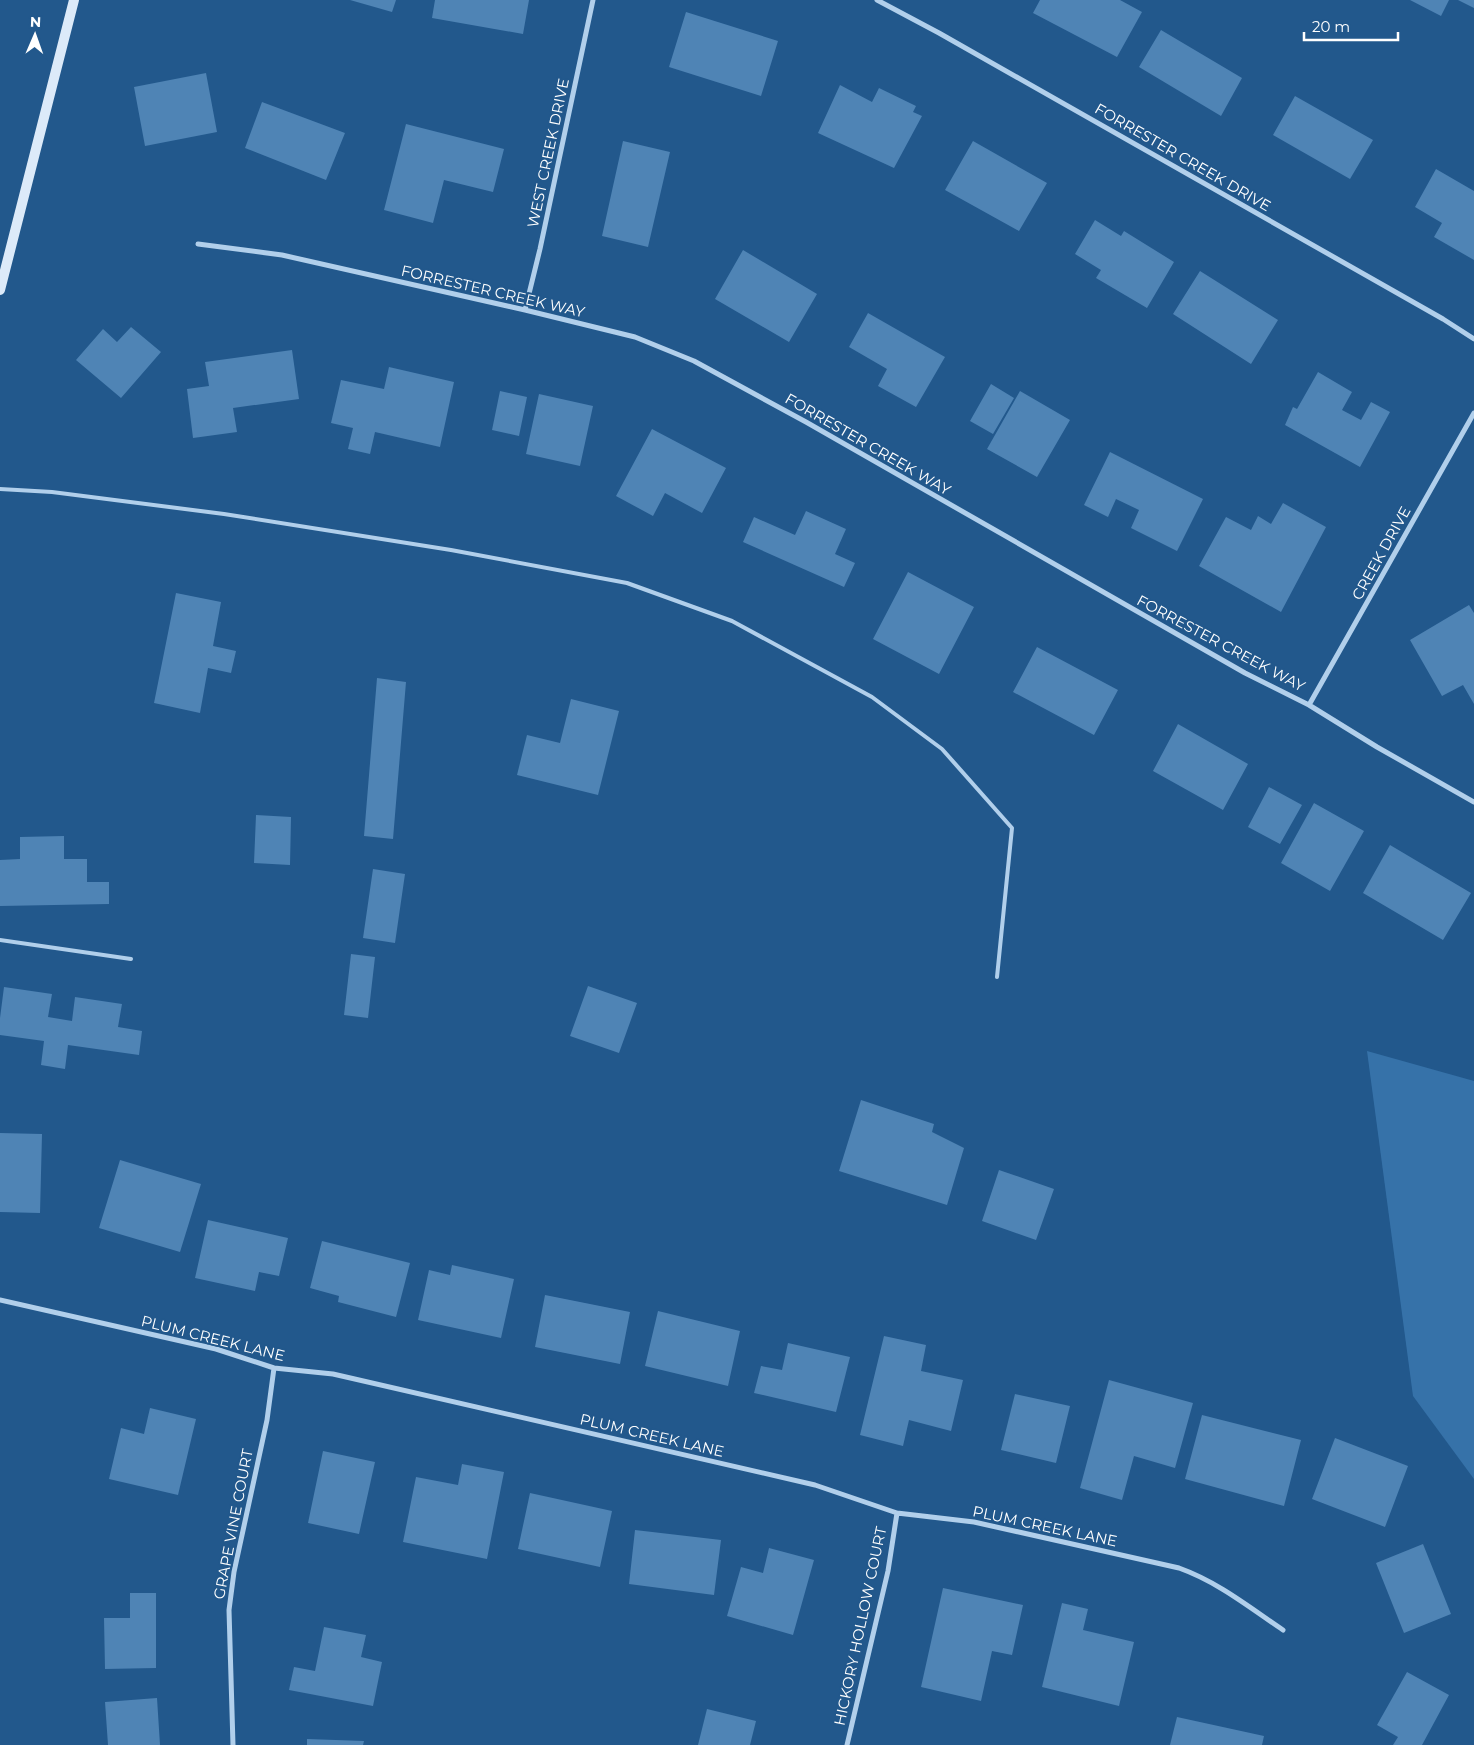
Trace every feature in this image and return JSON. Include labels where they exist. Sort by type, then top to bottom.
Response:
[{"type":"street","points":[[0,290],[74,0]]},
{"type":"street","name":"WEST CREEK DRIVE","points":[[525,310],[540,249],[593,0]]},
{"type":"street","name":"FORRESTER CREEK DRIVE","points":[[877,0],[939,33],[1434,314],[1474,339]]},
{"type":"street","name":"FORRESTER CREEK WAY","points":[[198,244],[282,255],[525,310],[635,337],[694,361],[814,427],[1245,674],[1309,705],[1377,747],[1474,802]]},
{"type":"street","name":"CREEK DRIVE","points":[[1309,705],[1474,413]]},
{"type":"street","name":"PLUM CREEK LANE","points":[[0,1300],[216,1349],[274,1368],[333,1374],[806,1483],[897,1513],[974,1522],[1179,1568],[1224,1589],[1283,1630]]},
{"type":"street","name":"GRAPE VINE COURT","points":[[233,1745],[229,1610],[234,1572],[267,1420],[274,1368]]},
{"type":"street","name":"HICKORY HOLLOW COURT","points":[[847,1745],[888,1571],[897,1513]]},
{"type":"lane","points":[[0,489],[52,492],[224,514],[451,550],[627,583],[732,621],[872,697],[942,749],[1012,828],[997,977]]},
{"type":"lane","points":[[0,940],[131,959]]},
{"type":"shaded area","points":[[1367,1051],[1474,1081],[1474,1479],[1413,1396]]},
{"type":"building","points":[[350,0],[396,0],[392,12]]},
{"type":"building","points":[[435,0],[529,0],[523,34],[432,18]]},
{"type":"building","points":[[1040,0],[1120,0],[1142,12],[1117,57],[1033,13]]},
{"type":"building","points":[[1410,0],[1449,0],[1441,16]]},
{"type":"building","points":[[1458,0],[1474,0],[1474,8]]},
{"type":"building","points":[[686,12],[778,41],[761,96],[669,67]]},
{"type":"building","points":[[1161,30],[1242,78],[1221,116],[1139,67]]},
{"type":"building","points":[[206,73],[217,132],[145,146],[134,87]]},
{"type":"building","points":[[840,85],[872,102],[879,88],[916,106],[913,112],[922,116],[894,168],[818,133]]},
{"type":"building","points":[[1295,96],[1373,140],[1350,179],[1273,135]]},
{"type":"building","points":[[262,102],[345,133],[326,180],[245,148]]},
{"type":"building","points":[[406,124],[504,149],[493,192],[444,180],[433,223],[384,210]]},
{"type":"building","points":[[623,141],[670,152],[648,247],[602,236]]},
{"type":"building","points":[[973,141],[1047,183],[1019,231],[945,190]]},
{"type":"building","points":[[1436,169],[1474,191],[1474,260],[1434,237],[1442,223],[1415,207]]},
{"type":"building","points":[[1095,220],[1121,236],[1124,231],[1174,262],[1147,308],[1096,278],[1101,270],[1075,254]]},
{"type":"building","points":[[743,250],[817,294],[789,342],[715,299]]},
{"type":"building","points":[[1200,271],[1278,320],[1251,364],[1173,314]]},
{"type":"building","points":[[868,313],[945,357],[916,407],[878,386],[887,369],[849,347]]},
{"type":"building","points":[[131,327],[161,352],[121,398],[76,360],[103,329],[117,342]]},
{"type":"building","points":[[292,350],[299,399],[233,408],[237,432],[193,438],[187,389],[209,386],[205,362]]},
{"type":"building","points":[[389,367],[454,382],[440,447],[375,432],[370,454],[348,449],[353,428],[331,423],[341,380],[384,389]]},
{"type":"building","points":[[1318,372],[1352,392],[1342,410],[1361,420],[1371,402],[1390,412],[1360,467],[1285,425],[1293,407],[1297,409]]},
{"type":"building","points":[[991,384],[1014,398],[993,434],[970,421]]},
{"type":"building","points":[[500,391],[527,397],[519,436],[492,430]]},
{"type":"building","points":[[1020,391],[1070,420],[1037,477],[987,449]]},
{"type":"building","points":[[539,394],[593,406],[580,466],[526,454]]},
{"type":"building","points":[[652,429],[726,468],[702,513],[665,493],[653,516],[616,496]]},
{"type":"building","points":[[1110,452],[1203,499],[1177,551],[1131,528],[1139,510],[1116,499],[1108,517],[1084,505]]},
{"type":"building","points":[[1283,503],[1326,527],[1281,612],[1199,566],[1226,517],[1251,530],[1258,516],[1271,524]]},
{"type":"building","points":[[806,511],[846,529],[835,554],[855,563],[844,587],[743,542],[754,517],[795,535]]},
{"type":"building","points":[[908,572],[974,607],[939,674],[873,639]]},
{"type":"building","points":[[176,593],[221,602],[213,646],[236,651],[231,673],[208,668],[200,713],[154,703]]},
{"type":"building","points":[[1469,605],[1474,613],[1474,704],[1463,685],[1442,696],[1410,640]]},
{"type":"building","points":[[1037,647],[1118,690],[1094,735],[1013,692]]},
{"type":"building","points":[[377,678],[406,682],[393,839],[364,836]]},
{"type":"building","points":[[571,699],[619,711],[598,795],[517,775],[527,735],[560,743]]},
{"type":"building","points":[[1178,724],[1248,764],[1223,810],[1153,771]]},
{"type":"building","points":[[1269,787],[1302,805],[1280,844],[1248,827]]},
{"type":"building","points":[[1314,803],[1364,831],[1330,891],[1281,863]]},
{"type":"building","points":[[256,815],[291,817],[290,865],[254,863]]},
{"type":"building","points":[[64,836],[64,859],[87,859],[87,882],[109,882],[109,904],[0,906],[0,860],[20,859],[20,837]]},
{"type":"building","points":[[1390,845],[1471,893],[1443,940],[1363,893]]},
{"type":"building","points":[[373,869],[405,874],[395,943],[363,938]]},
{"type":"building","points":[[351,954],[375,957],[368,1018],[344,1015]]},
{"type":"building","points":[[588,986],[637,1003],[619,1053],[570,1036]]},
{"type":"building","points":[[4,987],[52,994],[48,1017],[72,1021],[75,997],[122,1004],[118,1027],[142,1031],[139,1055],[68,1045],[65,1069],[41,1065],[44,1041],[0,1035]]},
{"type":"building","points":[[861,1100],[934,1124],[932,1132],[964,1148],[947,1205],[839,1171]]},
{"type":"building","points":[[0,1133],[42,1134],[40,1213],[0,1212]]},
{"type":"building","points":[[120,1160],[201,1184],[180,1252],[99,1228]]},
{"type":"building","points":[[999,1170],[1054,1189],[1036,1240],[982,1221]]},
{"type":"building","points":[[208,1220],[288,1238],[279,1276],[259,1272],[255,1291],[195,1278]]},
{"type":"building","points":[[322,1241],[410,1263],[396,1317],[338,1302],[339,1296],[310,1288]]},
{"type":"building","points":[[452,1265],[514,1279],[501,1338],[418,1320],[429,1270],[450,1275]]},
{"type":"building","points":[[545,1295],[630,1312],[620,1364],[535,1347]]},
{"type":"building","points":[[658,1311],[740,1331],[728,1386],[645,1366]]},
{"type":"building","points":[[884,1336],[926,1345],[921,1371],[963,1380],[951,1431],[909,1420],[903,1446],[860,1435]]},
{"type":"building","points":[[788,1343],[850,1357],[836,1412],[754,1393],[761,1366],[782,1370]]},
{"type":"building","points":[[1109,1380],[1193,1403],[1175,1468],[1134,1456],[1122,1500],[1080,1488]]},
{"type":"building","points":[[1015,1394],[1070,1406],[1056,1463],[1001,1450]]},
{"type":"building","points":[[150,1408],[196,1419],[178,1495],[109,1479],[121,1428],[144,1434]]},
{"type":"building","points":[[1202,1415],[1301,1440],[1284,1506],[1185,1479]]},
{"type":"building","points":[[1335,1438],[1408,1466],[1385,1527],[1312,1499]]},
{"type":"building","points":[[323,1451],[375,1462],[359,1534],[308,1523]]},
{"type":"building","points":[[462,1464],[504,1472],[487,1559],[403,1542],[416,1477],[458,1485]]},
{"type":"building","points":[[530,1493],[612,1511],[600,1567],[518,1549]]},
{"type":"building","points":[[635,1530],[721,1540],[714,1595],[629,1584]]},
{"type":"building","points":[[1423,1544],[1451,1614],[1404,1633],[1376,1563]]},
{"type":"building","points":[[769,1548],[814,1560],[793,1635],[727,1616],[741,1567],[763,1573]]},
{"type":"building","points":[[943,1588],[1023,1605],[1012,1655],[992,1651],[981,1701],[921,1687]]},
{"type":"building","points":[[130,1593],[156,1593],[156,1668],[105,1669],[104,1618],[130,1618]]},
{"type":"building","points":[[1062,1603],[1088,1609],[1083,1630],[1134,1642],[1119,1706],[1042,1687]]},
{"type":"building","points":[[324,1627],[366,1635],[361,1657],[382,1662],[373,1706],[289,1690],[294,1667],[315,1671]]},
{"type":"building","points":[[1407,1672],[1449,1695],[1422,1745],[1393,1745],[1398,1737],[1377,1725]]},
{"type":"building","points":[[157,1698],[160,1745],[108,1745],[105,1702]]},
{"type":"building","points":[[707,1709],[756,1721],[750,1745],[698,1745]]},
{"type":"building","points":[[1177,1717],[1264,1736],[1262,1745],[1170,1745]]},
{"type":"building","points":[[307,1739],[364,1741],[363,1745],[307,1745]]}]
